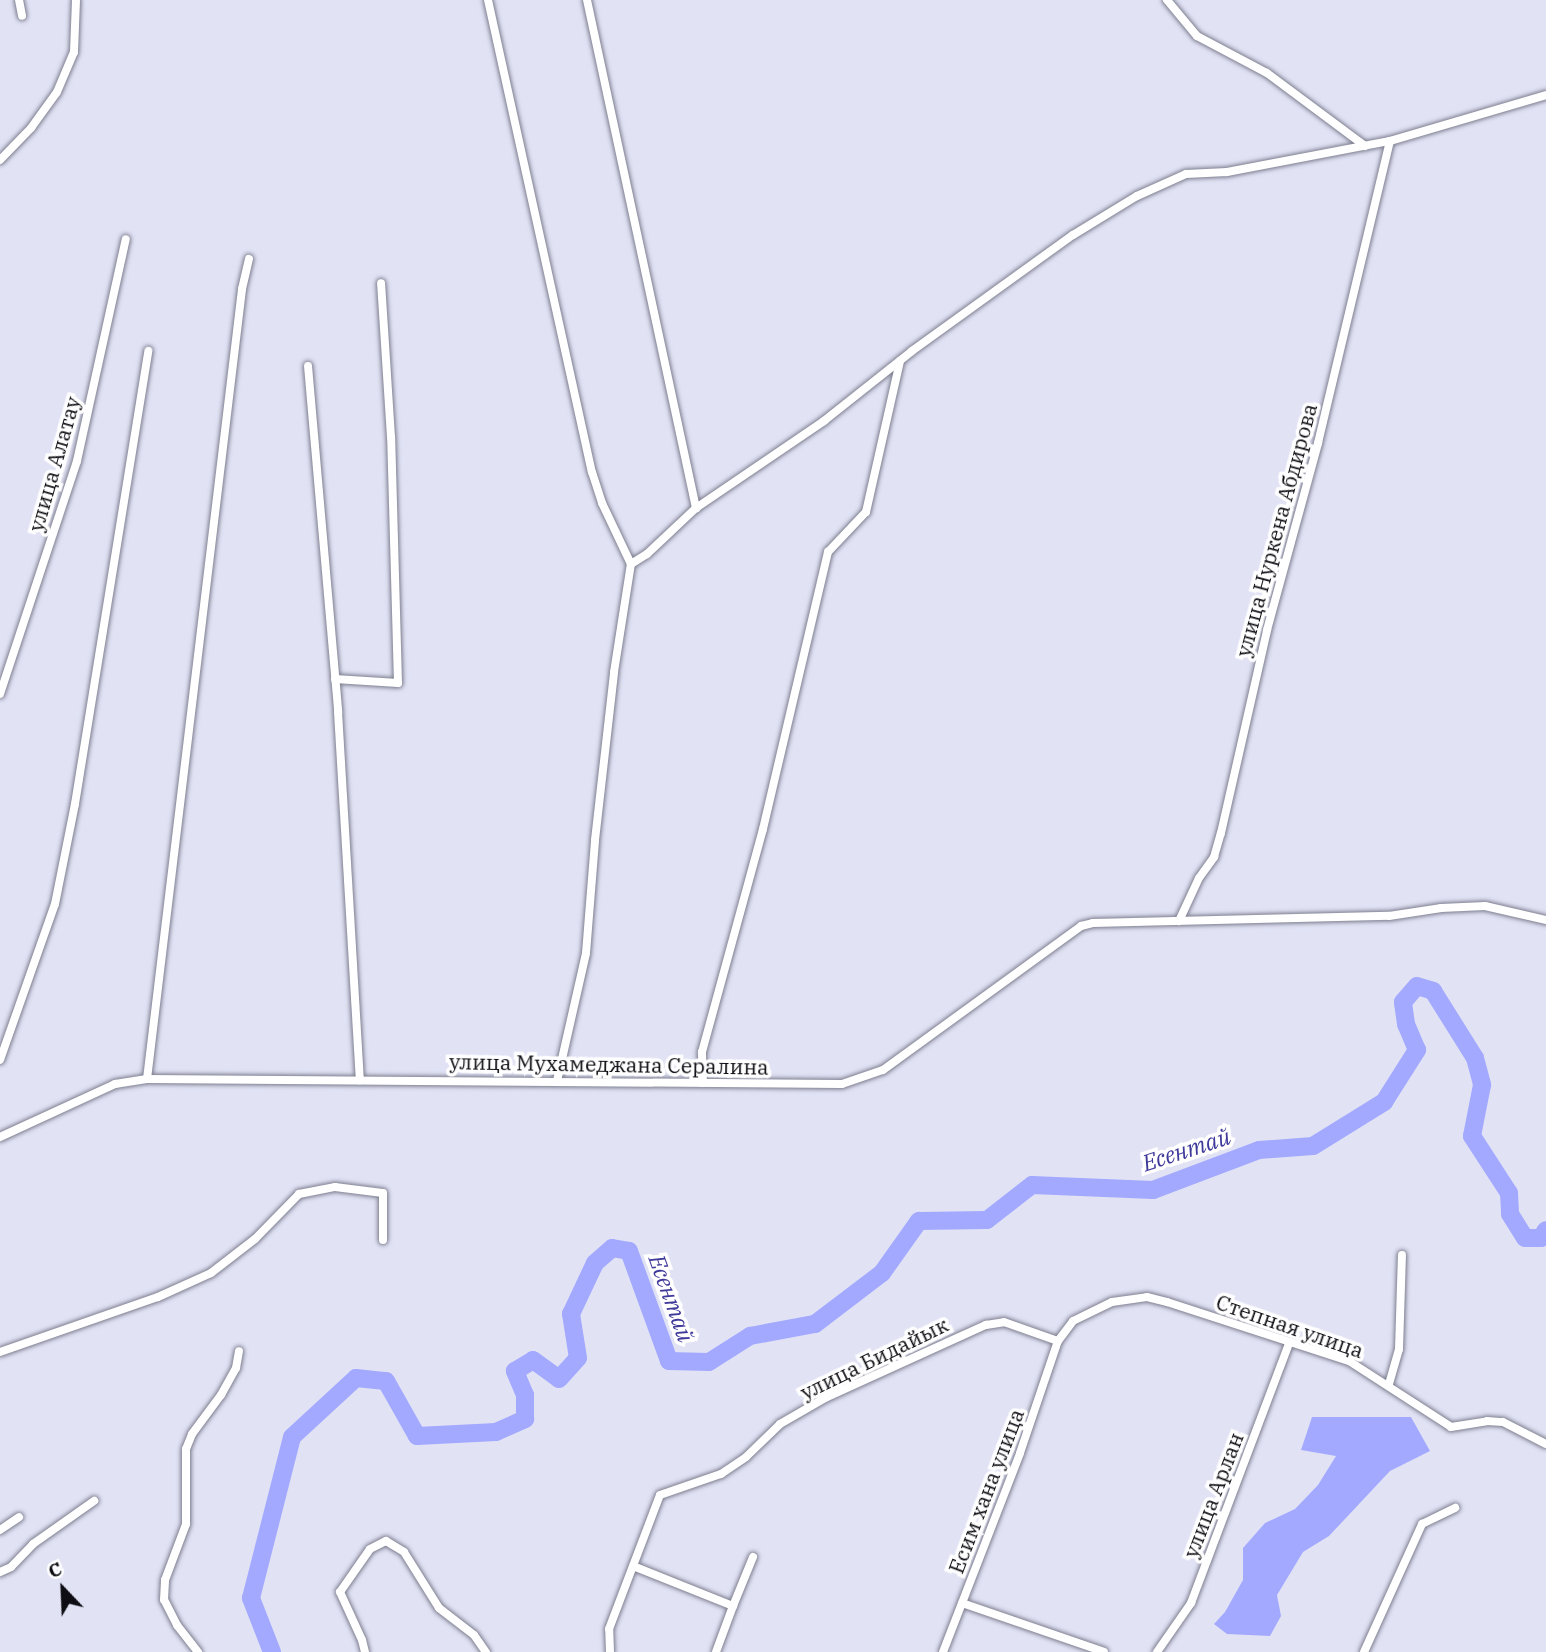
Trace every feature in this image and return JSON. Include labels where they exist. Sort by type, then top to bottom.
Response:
[{"type":"street","points":[[19,0],[22,16]]},
{"type":"street","points":[[0,160],[32,128],[57,92],[74,52],[76,0]]},
{"type":"street","points":[[488,0],[592,471],[602,503],[631,564],[614,671],[586,953],[556,1081]]},
{"type":"street","points":[[587,0],[696,509]]},
{"type":"street","points":[[1167,0],[1197,36],[1267,73],[1365,146]]},
{"type":"street","points":[[631,564],[647,554],[696,509],[824,421],[900,361],[1073,235],[1137,196],[1186,174],[1227,172],[1390,141],[1546,95]]},
{"type":"street","name":"улица Нуркена Абдирова","points":[[1179,921],[1186,901],[1214,857],[1218,845],[1266,630],[1318,443],[1390,141]]},
{"type":"street","name":"улица Алатау","points":[[0,694],[77,461],[126,239]]},
{"type":"street","points":[[146,1079],[248,259]]},
{"type":"street","points":[[335,679],[398,683],[390,437],[381,283]]},
{"type":"street","points":[[0,1060],[55,904],[75,804],[148,351]]},
{"type":"street","points":[[703,1083],[702,1052],[763,830],[828,552],[866,512],[900,361]]},
{"type":"street","points":[[308,366],[335,679],[360,1080]]},
{"type":"street","name":"улица Мухамеджана Сералина","points":[[0,1137],[115,1084],[146,1079],[842,1084],[869,1078],[883,1070],[1081,926],[1093,923],[1389,916],[1441,908],[1485,906],[1546,920]]},
{"type":"street","points":[[0,1352],[158,1297],[211,1273],[255,1239],[299,1194],[335,1187],[383,1193],[383,1240]]},
{"type":"street","points":[[1389,1384],[1399,1349],[1402,1255]]},
{"type":"street","name":"Степная улица","points":[[1058,1341],[1073,1321],[1090,1311],[1112,1302],[1147,1297],[1349,1361],[1389,1384],[1433,1418],[1451,1427],[1487,1421],[1503,1422],[1546,1444]]},
{"type":"street","name":"улица Бидайык","points":[[633,1566],[660,1495],[721,1474],[746,1457],[780,1424],[827,1396],[986,1325],[1004,1322],[1058,1341]]},
{"type":"street","name":"Есим хана улица","points":[[943,1652],[1020,1453],[1058,1341]]},
{"type":"street","name":"улица Арлан","points":[[1157,1652],[1191,1603],[1289,1343]]},
{"type":"street","points":[[198,1652],[177,1625],[164,1600],[165,1580],[186,1524],[186,1449],[192,1434],[221,1395],[236,1368],[239,1351]]},
{"type":"street","points":[[0,1572],[11,1567],[33,1544],[94,1501]]},
{"type":"street","points":[[1364,1652],[1422,1524],[1455,1508]]},
{"type":"street","points":[[0,1530],[19,1517]]},
{"type":"street","points":[[365,1652],[340,1592],[370,1549],[386,1541],[404,1552],[439,1608],[474,1634],[486,1651]]},
{"type":"street","points":[[716,1652],[752,1557]]},
{"type":"street","points":[[610,1652],[609,1629],[633,1566],[733,1606]]},
{"type":"street","points":[[962,1603],[1104,1652]]},
{"type":"water","points":[[1312,1417],[1411,1417],[1430,1451],[1390,1471],[1329,1536],[1303,1552],[1277,1595],[1281,1616],[1270,1636],[1227,1634],[1214,1624],[1225,1612],[1243,1580],[1243,1548],[1265,1523],[1295,1509],[1318,1485],[1336,1456],[1301,1450]]},
{"type":"waterway","name":"Есентай","points":[[272,1652],[251,1598],[292,1437],[356,1378],[386,1381],[417,1436],[496,1432],[525,1419],[525,1395],[515,1371],[533,1360],[559,1379],[578,1358],[571,1314],[595,1263],[612,1248],[629,1251],[669,1361],[709,1362],[750,1336],[815,1324],[882,1273],[919,1221],[987,1220],[1032,1185],[1153,1190],[1259,1150],[1313,1146],[1384,1102],[1417,1050],[1406,1024],[1403,1002],[1417,986],[1433,991],[1475,1058],[1482,1085],[1472,1136],[1509,1193],[1510,1214],[1525,1238],[1541,1238],[1546,1230]]}]
